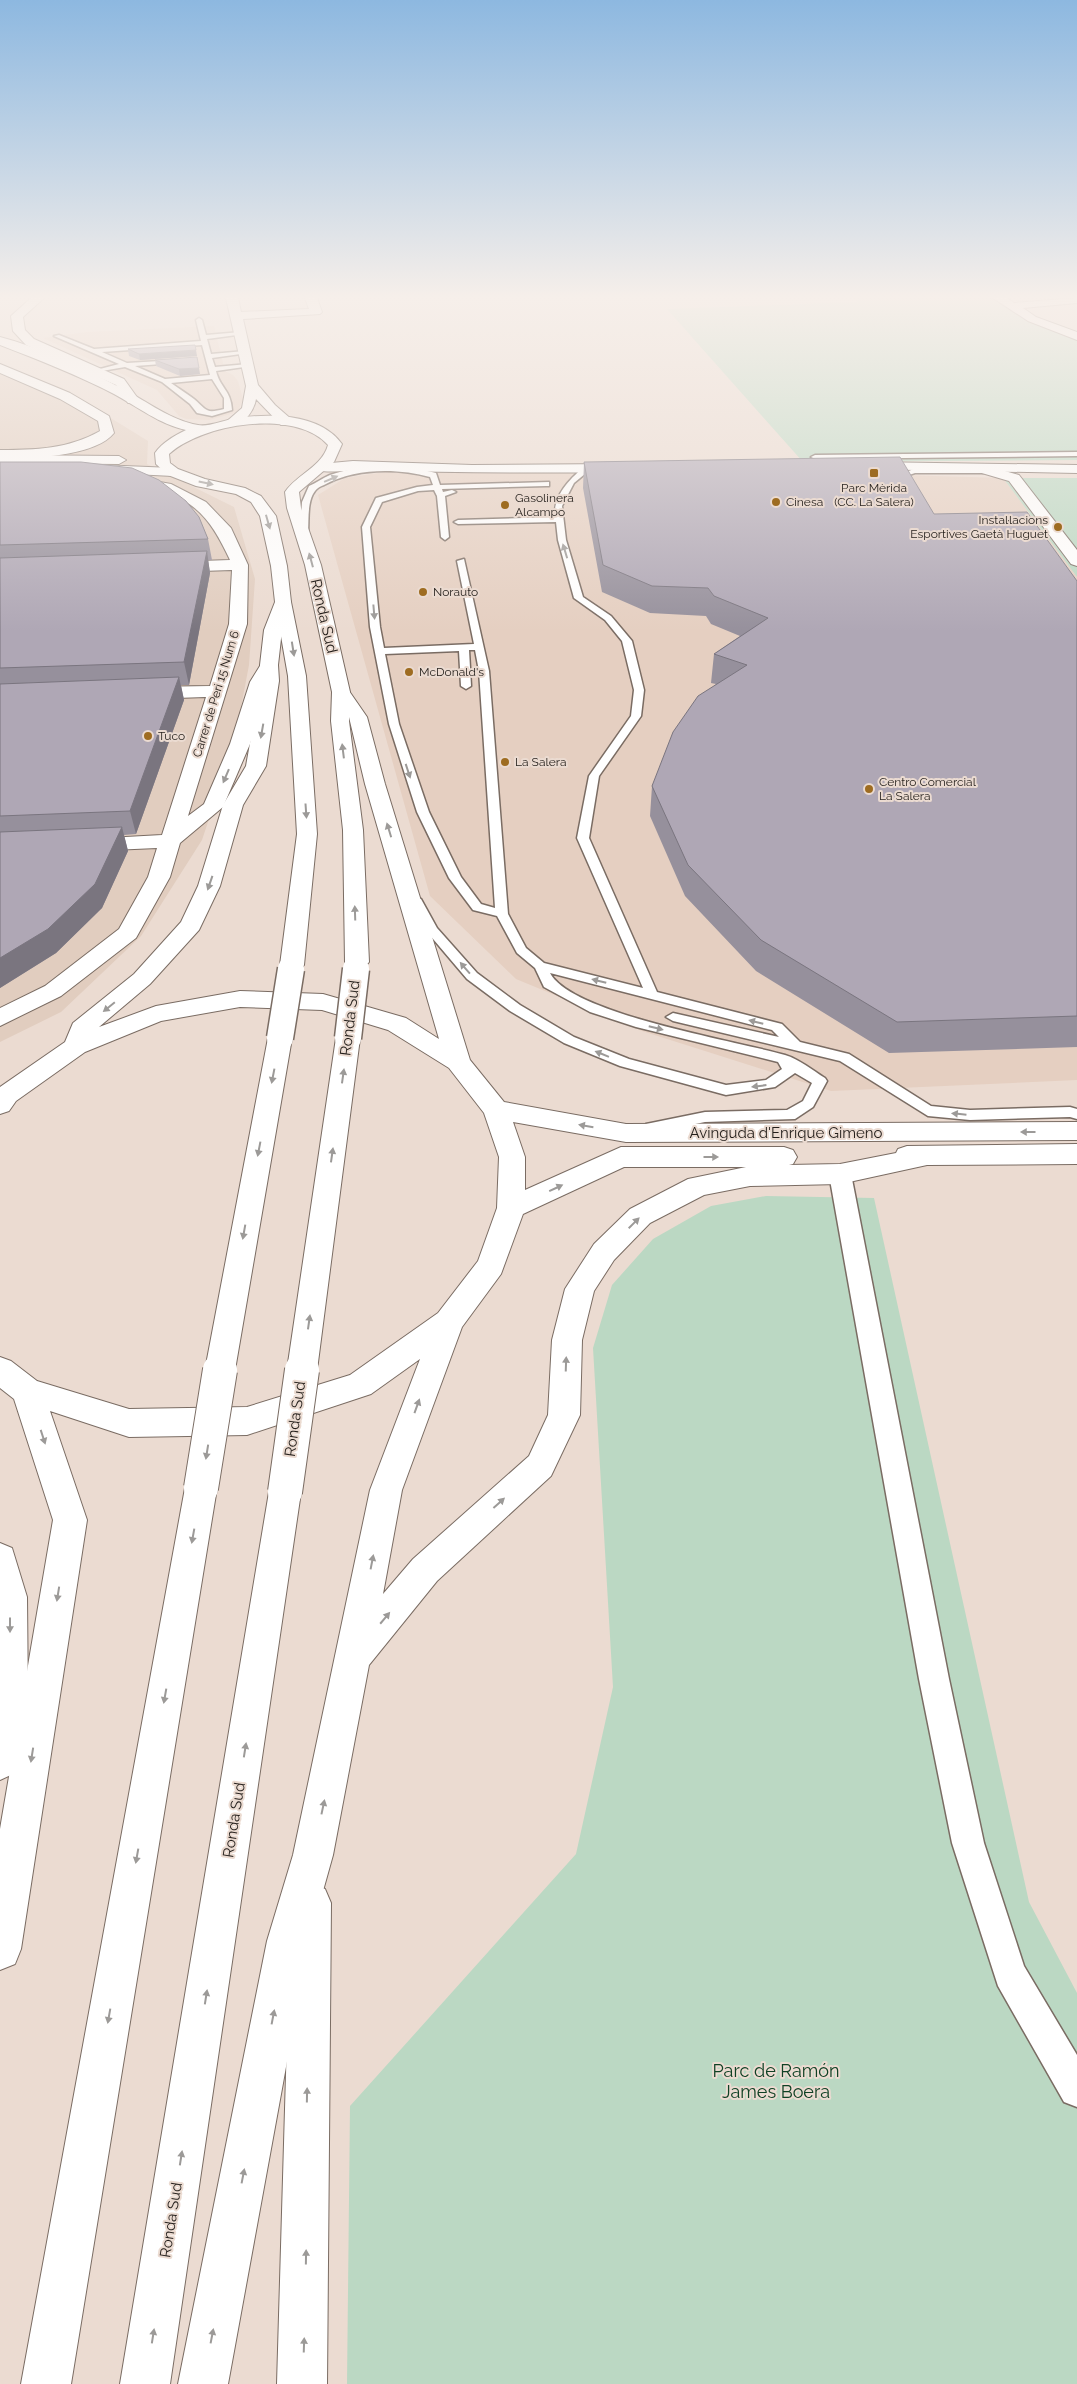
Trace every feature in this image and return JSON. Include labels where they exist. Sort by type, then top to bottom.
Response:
[{"type":"main road","points":[[0,454],[32,454],[59,451],[89,444],[106,433],[104,419],[87,409]]},
{"type":"main road","points":[[122,409],[142,421]]},
{"type":"main road","points":[[149,409],[172,423],[198,429]]},
{"type":"main road","points":[[233,422],[248,409]]},
{"type":"main road","points":[[271,409],[286,422]]},
{"type":"main road","points":[[0,459],[120,460],[141,456],[198,429],[233,422],[286,422],[324,433],[335,444],[354,450],[416,462],[472,469]]},
{"type":"main road","points":[[163,444],[163,464],[170,480]]},
{"type":"main road","points":[[320,468],[334,456],[335,444]]},
{"type":"main road","points":[[320,468],[353,465],[472,469],[637,467]]},
{"type":"main road","points":[[802,466],[877,472],[1010,467]]},
{"type":"main road","points":[[877,472],[946,468],[1077,466]]},
{"type":"main road","points":[[1010,467],[1077,561]]},
{"type":"main road","points":[[0,468],[110,469],[170,480]]},
{"type":"main road","name":"Ronda Sud","points":[[145,2384],[285,1492],[357,962],[353,830],[340,721],[341,692],[304,532],[294,508],[292,492],[299,481],[320,468]]},
{"type":"main road","points":[[46,2384],[252,1184],[280,1038],[292,965],[307,834],[297,676],[290,627],[283,602],[268,516],[256,499],[240,491],[201,483],[170,480],[83,477]]},
{"type":"main road","name":"Carrer de Peri 15 Num 6","points":[[170,480],[201,505],[223,528],[240,564],[238,624],[170,841]]},
{"type":"main road","points":[[160,568],[240,564]]},
{"type":"main road","points":[[76,1046],[82,1029],[142,980],[191,925],[210,886],[233,805],[256,766],[270,681],[269,665],[273,630],[283,602]]},
{"type":"main road","points":[[0,1018],[53,991],[128,932],[159,877],[170,841],[213,807],[240,744],[259,682],[269,665]]},
{"type":"main road","points":[[128,694],[217,691]]},
{"type":"main road","points":[[341,692],[358,717],[375,784],[458,1062]]},
{"type":"main road","points":[[66,845],[170,841]]},
{"type":"main road","points":[[2,1099],[76,1046],[156,1014],[240,999],[323,1002],[397,1024],[458,1062],[496,1110],[512,1156],[511,1208],[491,1266],[448,1322],[360,1385],[248,1421],[129,1423],[14,1380]]},
{"type":"main road","name":"Avinguda d'Enrique Gimeno","points":[[496,1110],[626,1133],[1077,1132]]},
{"type":"main road","name":"Avinguda d'Enrique Gimeno","points":[[511,1208],[621,1158],[1077,1154]]},
{"type":"main road","points":[[354,1656],[425,1570],[540,1466],[564,1415],[567,1340],[580,1289],[604,1252],[640,1216],[698,1186],[750,1176],[840,1174],[926,1156]]},
{"type":"main road","points":[[203,2384],[288,1941],[313,1855],[386,1490],[448,1322]]},
{"type":"main road","points":[[0,1949],[70,1520],[14,1380]]},
{"type":"main road","points":[[0,1560],[10,1596],[10,1706],[0,1761]]},
{"type":"main road","points":[[302,2384],[305,2306],[308,1962],[313,1855]]},
{"type":"street","points":[[840,1174],[934,1679],[968,1843],[1010,1974],[1077,2089]]},
{"type":"lane","points":[[199,409],[212,414],[228,409]]},
{"type":"lane","points":[[877,472],[897,478],[914,471],[1010,467],[1077,454]]},
{"type":"lane","points":[[815,457],[1010,467]]},
{"type":"lane","points":[[502,914],[477,908],[454,878],[436,844],[415,790],[394,724],[375,627],[366,527],[379,500],[417,489],[455,492],[548,488],[570,482],[588,468]]},
{"type":"lane","points":[[926,471],[946,468]]},
{"type":"lane","points":[[304,532],[306,502],[312,488],[334,477],[372,471],[422,472],[433,475],[439,491],[445,537]]},
{"type":"lane","points":[[570,482],[558,506],[559,519],[562,540],[579,598],[608,618],[627,641],[639,690],[636,716],[594,776],[584,838],[652,995]]},
{"type":"lane","points":[[439,491],[546,484]]},
{"type":"lane","points":[[458,522],[559,519]]},
{"type":"lane","points":[[461,561],[484,671],[502,914],[521,950],[540,966],[549,984],[595,1010],[636,1023],[783,1059],[820,1081],[808,1104],[790,1115],[705,1116],[626,1133]]},
{"type":"lane","points":[[464,647],[466,686]]},
{"type":"lane","points":[[380,651],[480,647]]},
{"type":"lane","points":[[403,876],[432,930],[472,976],[515,1008],[569,1040],[625,1063],[726,1090],[770,1084],[790,1070],[783,1059]]},
{"type":"lane","points":[[540,966],[777,1027],[796,1046]]},
{"type":"lane","points":[[673,1017],[844,1057],[928,1111],[970,1115],[1070,1112],[1077,1114]]},
{"type":"shaded area","points":[[0,409],[96,409],[148,441],[147,464],[234,507],[255,579],[249,665],[234,744],[202,840],[141,936],[61,1012],[0,1042]]},
{"type":"shaded area","points":[[173,409],[239,409],[238,412],[209,420],[186,419],[179,416]]},
{"type":"shaded area","points":[[392,471],[799,472],[1003,478],[1077,577],[1077,1080],[831,1091],[642,1031],[516,979],[430,896],[318,495],[345,478]]},
{"type":"green space","points":[[756,409],[1077,409],[1077,460],[803,462]]},
{"type":"green space","name":"Instal·lacions Esportives Gaetà Huguet","points":[[1003,478],[1077,478],[1077,577]]},
{"type":"green space","name":"Parc de Ramón James Boera","points":[[766,1196],[874,1198],[1029,1902],[1077,1993],[1077,2384],[347,2384],[350,2106],[576,1854],[613,1687],[593,1348],[612,1285],[653,1239],[711,1206]]},
{"type":"building","name":"Centro Comercial La Salera","points":[[900,457],[934,514],[1027,512],[1077,581],[1077,1016],[897,1022],[761,940],[688,865],[652,786],[673,732],[698,696],[747,665],[714,654],[768,618],[714,596],[708,588],[652,586],[603,565],[584,462]]},
{"type":"building","points":[[0,462],[81,462],[132,468],[159,480],[186,501],[199,517],[208,539],[0,545]]},
{"type":"building","points":[[207,551],[184,662],[0,668],[0,558]]},
{"type":"building","points":[[179,677],[130,811],[0,816],[0,684]]},
{"type":"building","points":[[122,827],[95,884],[48,929],[0,958],[0,832]]},
{"type":"place","name":"Parc Mèrida (CC. La Salera)","points":[[874,473]]},
{"type":"place","name":"Cinesa","points":[[776,502]]},
{"type":"place","name":"Gasolinera Alcampo","points":[[505,505]]},
{"type":"place","name":"Instal·lacions Esportives Gaetà Huguet","points":[[1058,527]]},
{"type":"place","name":"Norauto","points":[[423,592]]},
{"type":"place","name":"McDonald's","points":[[409,672]]},
{"type":"place","name":"Tuco","points":[[148,736]]},
{"type":"place","name":"La Salera","points":[[505,762]]},
{"type":"place","name":"Centro Comercial La Salera","points":[[869,789]]}]
